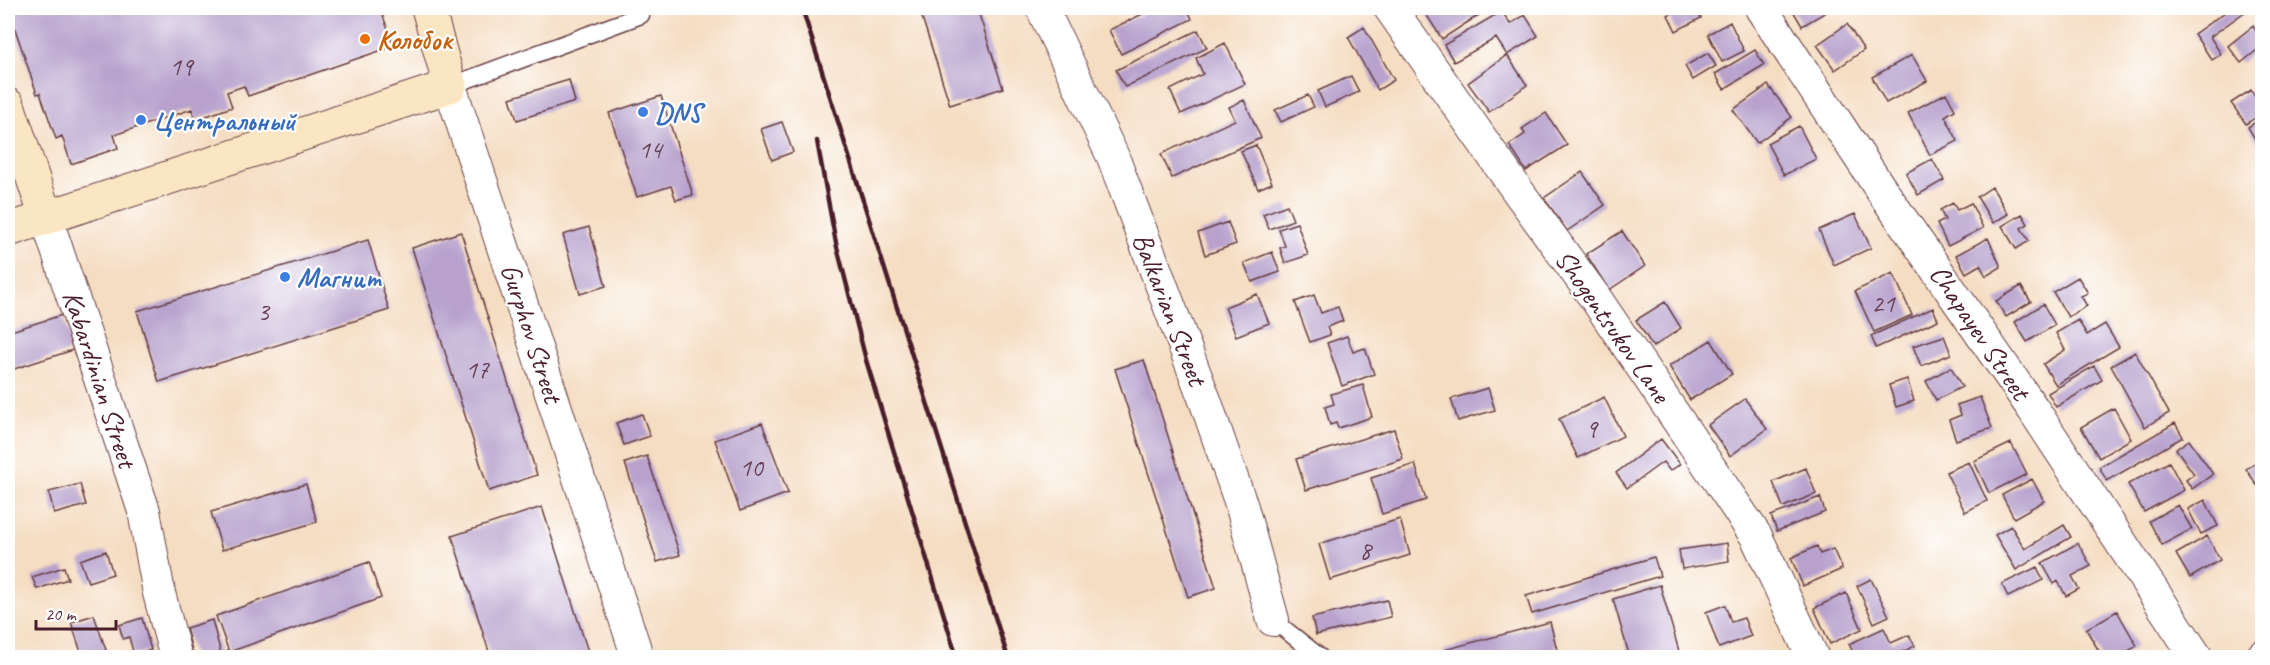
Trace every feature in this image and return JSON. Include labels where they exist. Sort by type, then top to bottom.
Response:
[{"type":"street","name":"Gurphov Street","points":[[428,8],[450,86],[638,657]]},
{"type":"street","name":"Balkarian Street","points":[[1042,8],[1113,157],[1242,507],[1273,620]]},
{"type":"street","name":"Shogentsukov Lane","points":[[1390,8],[1596,299],[1756,536],[1813,657]]},
{"type":"street","name":"Chapayev Street","points":[[1761,8],[1880,188],[2020,390],[2197,657]]},
{"type":"street","points":[[8,230],[450,86]]},
{"type":"street","name":"Kabardinian Street","points":[[8,105],[144,511],[159,593],[176,657]]},
{"type":"lane","points":[[450,86],[641,15],[638,8]]},
{"type":"lane","points":[[1273,620],[1321,657]]},
{"type":"building","name":"Центральный","points":[[8,8],[380,8],[394,46],[248,96],[244,86],[227,92],[232,107],[195,120],[192,109],[114,135],[118,148],[71,164],[62,136],[56,139],[40,93],[37,94]]},
{"type":"building","points":[[919,8],[977,8],[1003,88],[950,105]]},
{"type":"building","points":[[1155,8],[1187,8],[1192,19],[1121,54],[1109,30]]},
{"type":"building","points":[[1429,8],[1478,8],[1482,13],[1442,39],[1424,11]]},
{"type":"building","points":[[1681,8],[1695,8],[1701,18],[1676,31],[1668,15]]},
{"type":"building","points":[[1833,8],[1802,26],[1792,9]]},
{"type":"building","points":[[2231,8],[2243,8],[2246,11],[2210,37],[2221,54],[2212,60],[2194,34]]},
{"type":"building","points":[[1502,11],[1510,24],[1525,15],[1538,36],[1507,55],[1496,38],[1454,62],[1444,45]]},
{"type":"building","points":[[1730,22],[1744,51],[1722,62],[1708,34]]},
{"type":"building","points":[[1847,24],[1864,50],[1835,70],[1817,45]]},
{"type":"building","points":[[2253,26],[2262,39],[2262,46],[2241,63],[2228,46]]},
{"type":"building","points":[[1364,27],[1394,80],[1378,90],[1348,37]]},
{"type":"building","points":[[1198,30],[1207,48],[1125,87],[1116,70]]},
{"type":"building","points":[[1225,43],[1245,84],[1181,114],[1170,90],[1203,74],[1196,58]]},
{"type":"building","points":[[1755,50],[1764,65],[1724,89],[1715,74]]},
{"type":"building","points":[[1708,53],[1716,66],[1693,80],[1685,66]]},
{"type":"building","points":[[1507,55],[1527,85],[1489,112],[1468,83]]},
{"type":"building","points":[[1912,55],[1927,81],[1886,103],[1872,77]]},
{"type":"building","points":[[1351,76],[1359,92],[1325,107],[1318,91]]},
{"type":"building","points":[[569,80],[575,102],[517,120],[510,98]]},
{"type":"building","points":[[1768,85],[1792,117],[1757,143],[1733,110]]},
{"type":"building","points":[[2251,90],[2262,108],[2262,113],[2246,124],[2231,103]]},
{"type":"building","points":[[1946,93],[1955,110],[1945,116],[1958,141],[1930,155],[1908,113]]},
{"type":"building","points":[[1308,95],[1314,107],[1281,122],[1275,110]]},
{"type":"building","points":[[661,96],[693,195],[676,200],[671,186],[637,197],[609,113]]},
{"type":"building","points":[[1244,100],[1261,138],[1172,178],[1161,154],[1235,120],[1229,107]]},
{"type":"building","points":[[1546,113],[1567,145],[1526,171],[1509,145],[1525,134],[1522,129]]},
{"type":"building","points":[[2262,118],[2262,151],[2248,127]]},
{"type":"building","points":[[782,122],[793,152],[772,160],[761,129]]},
{"type":"building","points":[[1799,126],[1816,159],[1784,175],[1767,143]]},
{"type":"building","points":[[1256,145],[1272,183],[1258,189],[1241,151]]},
{"type":"building","points":[[1932,159],[1944,180],[1918,195],[1906,173]]},
{"type":"building","points":[[1582,172],[1605,205],[1567,231],[1544,198]]},
{"type":"building","points":[[1992,187],[2008,214],[1993,223],[1977,197]]},
{"type":"building","points":[[1953,203],[1957,210],[1971,203],[1983,228],[1948,246],[1937,224],[1945,220],[1940,210]]},
{"type":"building","points":[[1287,205],[1293,220],[1269,229],[1263,214]]},
{"type":"building","points":[[1855,214],[1871,248],[1834,265],[1819,230]]},
{"type":"building","points":[[2022,214],[2028,224],[2021,228],[2029,241],[2016,249],[2002,226]]},
{"type":"building","points":[[1228,222],[1236,244],[1205,255],[1198,233]]},
{"type":"building","points":[[1297,223],[1308,255],[1285,263],[1280,248],[1285,246],[1279,229]]},
{"type":"building","points":[[589,227],[606,286],[580,294],[563,235]]},
{"type":"building","points":[[1622,231],[1645,266],[1609,290],[1586,254]]},
{"type":"building","points":[[461,232],[537,475],[489,491],[412,248]]},
{"type":"building","points":[[1988,238],[2001,267],[1986,276],[1980,265],[1966,273],[1956,255]]},
{"type":"building","points":[[368,240],[389,310],[159,382],[137,311]]},
{"type":"building","points":[[1272,252],[1280,272],[1252,282],[1244,263]]},
{"type":"building","points":[[1893,273],[1912,315],[1874,332],[1855,291]]},
{"type":"building","points":[[2078,277],[2088,293],[2081,296],[2087,306],[2068,317],[2053,292]]},
{"type":"building","points":[[2021,286],[2031,302],[2006,317],[1996,301]]},
{"type":"building","points":[[1257,294],[1269,323],[1236,336],[1225,307]]},
{"type":"building","points":[[1314,295],[1321,313],[1338,307],[1343,321],[1327,327],[1330,335],[1310,342],[1295,302]]},
{"type":"building","points":[[1665,302],[1681,328],[1653,347],[1636,320]]},
{"type":"building","points":[[2043,304],[2055,325],[2027,342],[2015,322]]},
{"type":"building","points":[[1933,308],[1938,320],[1876,348],[1871,336]]},
{"type":"building","points":[[62,315],[73,350],[8,371],[8,332]]},
{"type":"building","points":[[2078,320],[2087,335],[2105,324],[2119,347],[2056,385],[2043,364],[2065,350],[2056,333]]},
{"type":"building","points":[[1347,336],[1353,352],[1365,348],[1374,374],[1342,386],[1327,343]]},
{"type":"building","points":[[1944,336],[1951,354],[1921,366],[1913,346]]},
{"type":"building","points":[[1711,340],[1732,374],[1690,400],[1669,366]]},
{"type":"building","points":[[2135,352],[2169,413],[2145,427],[2111,366]]},
{"type":"building","points":[[1144,360],[1216,588],[1188,597],[1115,369]]},
{"type":"building","points":[[2094,366],[2102,380],[2056,407],[2048,393]]},
{"type":"building","points":[[1951,367],[1962,387],[1936,400],[1926,381]]},
{"type":"building","points":[[1907,379],[1914,401],[1896,407],[1889,385]]},
{"type":"building","points":[[1363,385],[1372,417],[1338,428],[1336,423],[1330,425],[1325,407],[1334,404],[1331,394]]},
{"type":"building","points":[[1488,388],[1495,410],[1458,421],[1451,399]]},
{"type":"building","points":[[1604,397],[1623,436],[1578,458],[1559,419]]},
{"type":"building","points":[[1980,397],[1992,428],[1956,440],[1949,420],[1961,415],[1957,405]]},
{"type":"building","points":[[1745,399],[1767,429],[1730,456],[1708,425]]},
{"type":"building","points":[[2114,408],[2131,439],[2099,458],[2081,427]]},
{"type":"building","points":[[642,414],[650,436],[624,445],[616,423]]},
{"type":"building","points":[[762,423],[788,493],[740,511],[715,440]]},
{"type":"building","points":[[2175,423],[2183,437],[2107,481],[2099,467]]},
{"type":"building","points":[[1394,429],[1403,459],[1306,490],[1296,459]]},
{"type":"building","points":[[1661,439],[1680,464],[1670,471],[1663,462],[1627,488],[1616,473]]},
{"type":"building","points":[[2189,440],[2213,474],[2192,489],[2186,480],[2194,474],[2176,449]]},
{"type":"building","points":[[2011,443],[2027,474],[1989,493],[1974,461]]},
{"type":"building","points":[[647,456],[680,555],[657,562],[625,463]]},
{"type":"building","points":[[2262,458],[2262,490],[2261,491],[2246,469]]},
{"type":"building","points":[[1969,462],[1987,501],[1965,512],[1946,472]]},
{"type":"building","points":[[2169,462],[2184,490],[2144,512],[2128,484]]},
{"type":"building","points":[[1415,464],[1426,500],[1382,514],[1371,478]]},
{"type":"building","points":[[1806,468],[1816,494],[1783,507],[1773,482]]},
{"type":"building","points":[[2032,479],[2044,501],[2014,518],[2002,495]]},
{"type":"building","points":[[80,484],[86,505],[54,514],[49,492]]},
{"type":"building","points":[[306,484],[317,522],[222,550],[211,512]]},
{"type":"building","points":[[1820,497],[1825,512],[1777,531],[1771,516]]},
{"type":"building","points":[[2205,500],[2218,526],[2201,534],[2188,509]]},
{"type":"building","points":[[2178,505],[2192,529],[2162,545],[2149,521]]},
{"type":"building","points":[[542,507],[590,658],[556,658],[555,656],[549,658],[491,658],[452,536]]},
{"type":"building","points":[[1400,519],[1410,555],[1330,580],[1319,544]]},
{"type":"building","points":[[2064,525],[2071,537],[2016,570],[1995,535],[2011,526],[2025,549]]},
{"type":"building","points":[[2207,536],[2220,560],[2190,578],[2176,554]]},
{"type":"building","points":[[1727,543],[1729,561],[1682,569],[1679,550]]},
{"type":"building","points":[[2078,543],[2091,566],[2072,576],[2079,589],[2066,596],[2058,581],[2054,584],[2042,563]]},
{"type":"building","points":[[1817,546],[1820,554],[1833,549],[1842,569],[1803,586],[1791,558]]},
{"type":"building","points":[[106,551],[113,574],[88,582],[80,560]]},
{"type":"building","points":[[1654,557],[1660,576],[1532,614],[1526,596]]},
{"type":"building","points":[[369,562],[381,598],[229,652],[216,616]]},
{"type":"building","points":[[64,567],[68,579],[37,589],[32,577]]},
{"type":"building","points":[[2037,567],[2043,580],[2008,597],[2002,584]]},
{"type":"building","points":[[1871,579],[1889,616],[1874,623],[1857,586]]},
{"type":"building","points":[[1660,585],[1681,658],[1630,658],[1613,599]]},
{"type":"building","points":[[1846,593],[1862,629],[1830,644],[1814,608]]},
{"type":"building","points":[[1387,600],[1391,617],[1316,635],[1312,618]]},
{"type":"building","points":[[1725,605],[1731,622],[1744,618],[1751,636],[1719,648],[1706,612]]},
{"type":"building","points":[[2117,611],[2137,646],[2116,658],[2103,658],[2086,629]]},
{"type":"building","points":[[94,615],[107,653],[100,655],[100,658],[83,658],[71,622]]},
{"type":"building","points":[[142,618],[151,650],[134,655],[129,637],[123,639],[119,625]]},
{"type":"building","points":[[212,620],[222,658],[194,658],[186,628]]},
{"type":"building","points":[[1550,622],[1559,658],[1446,658],[1444,650]]},
{"type":"building","points":[[1884,628],[1891,643],[1909,635],[1915,646],[1896,655],[1897,658],[1856,658],[1849,644]]},
{"type":"railway","points":[[802,8],[1008,658]]},
{"type":"railway","points":[[817,141],[836,243],[866,360],[957,658]]},
{"type":"place","name":"Колобок","points":[[365,39]]},
{"type":"place","name":"DNS","points":[[643,112]]},
{"type":"place","name":"Центральный","points":[[141,120]]},
{"type":"place","name":"Магнит","points":[[285,277]]}]
